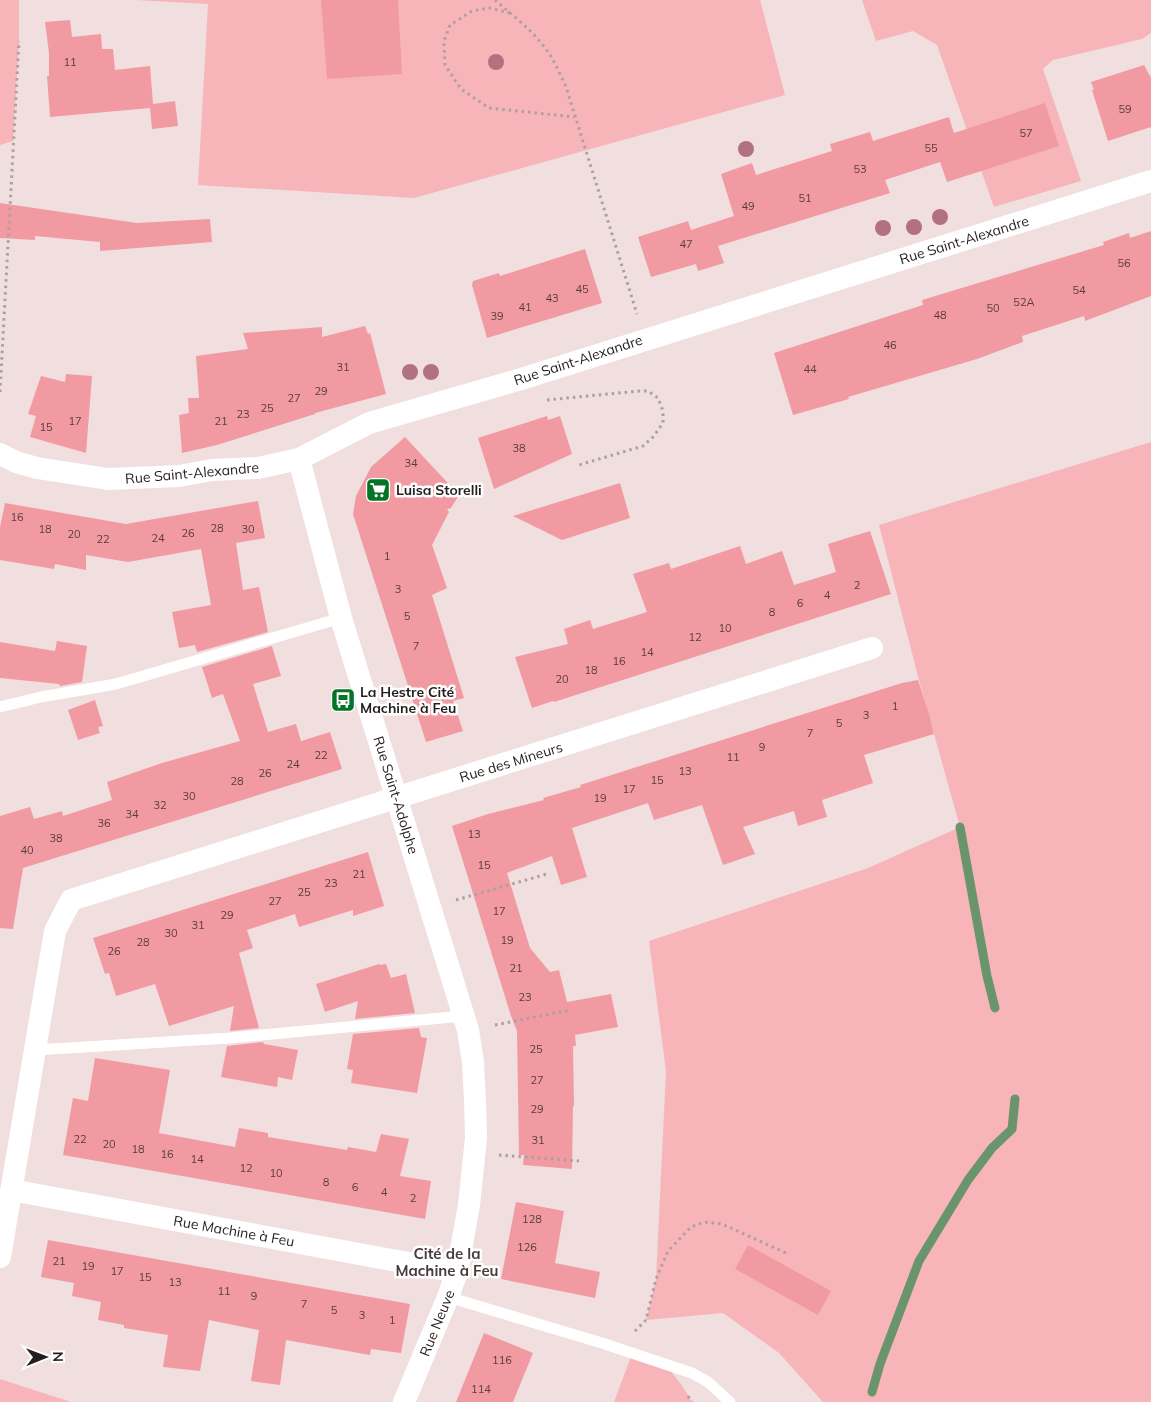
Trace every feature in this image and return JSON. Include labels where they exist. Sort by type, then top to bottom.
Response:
[{"type":"street","name":"Rue Saint-Alexandre","points":[[0,454],[16,462],[37,468],[108,479],[179,476],[212,470],[258,468],[298,459],[369,423],[518,380],[1151,181]]},
{"type":"street","name":"Rue Saint-Adolphe","points":[[298,459],[341,618],[466,1023]]},
{"type":"street","name":"Rue des Mineurs","points":[[36,1050],[55,931],[71,900],[872,648]]},
{"type":"street","name":"Rue Neuve","points":[[404,1402],[448,1297],[456,1272],[469,1205],[476,1138],[476,1100],[473,1062],[466,1023]]},
{"type":"street","points":[[0,1257],[36,1050]]},
{"type":"street","name":"Rue Machine à Feu","points":[[11,1190],[456,1272]]},
{"type":"lane","points":[[0,707],[41,697],[116,684],[341,618]]},
{"type":"lane","points":[[36,1050],[466,1023]]},
{"type":"lane","points":[[448,1297],[602,1343],[692,1373],[708,1382],[730,1402]]},
{"type":"path","points":[[495,0],[530,31],[546,49],[560,72],[644,339]]},
{"type":"path","points":[[510,14],[489,8],[472,11],[450,25],[444,41],[445,65],[461,90],[489,108],[575,117]]},
{"type":"path","points":[[0,392],[18,41]]},
{"type":"path","points":[[518,380],[523,393],[531,399],[544,401],[639,391],[648,391],[658,398],[663,411],[663,423],[654,437],[643,446],[579,465]]},
{"type":"path","points":[[430,907],[547,874]]},
{"type":"path","points":[[466,1023],[570,1010]]},
{"type":"path","points":[[474,1154],[578,1161]]},
{"type":"path","points":[[602,1343],[628,1336],[646,1320],[656,1279],[668,1251],[691,1227],[704,1222],[722,1224],[786,1253]]},
{"type":"shaded area","points":[[0,0],[19,0],[19,41],[13,141],[0,145]]},
{"type":"shaded area","points":[[136,0],[760,0],[785,95],[414,198],[198,185],[208,4]]},
{"type":"shaded area","points":[[862,0],[1151,0],[1151,33],[1142,39],[1053,60],[1043,69],[1081,181],[994,207],[937,45],[913,31],[876,41]]},
{"type":"shaded area","points":[[1151,442],[1151,1402],[823,1402],[779,1353],[723,1313],[646,1320],[656,1279],[666,1071],[649,941],[868,868],[960,827],[920,684],[879,525]]},
{"type":"shaded area","points":[[632,1354],[666,1365],[692,1402],[614,1402]]},
{"type":"shaded area","points":[[0,1379],[71,1402],[0,1402]]},
{"type":"building","points":[[321,0],[398,0],[402,74],[327,79]]},
{"type":"building","points":[[70,20],[72,37],[101,34],[102,49],[113,49],[115,70],[150,66],[153,104],[175,101],[178,126],[152,129],[150,108],[50,117],[47,76],[49,76],[49,53],[45,22]]},
{"type":"building","points":[[1144,65],[1151,78],[1151,127],[1108,141],[1091,82]]},
{"type":"building","points":[[1045,103],[1059,146],[947,182],[940,162],[885,180],[890,193],[718,246],[724,263],[698,271],[696,264],[651,277],[638,237],[688,221],[691,230],[734,216],[721,174],[752,163],[756,175],[832,151],[830,144],[870,132],[873,141],[949,117],[954,133]]},
{"type":"building","points":[[0,203],[137,223],[210,219],[212,242],[100,251],[100,242],[35,236],[35,240],[0,238]]},
{"type":"building","points":[[1151,231],[1151,296],[1085,321],[1084,316],[1022,336],[1023,342],[977,359],[793,415],[774,353],[923,305],[922,300],[1104,245],[1103,242],[1129,233],[1130,238]]},
{"type":"building","points":[[585,249],[602,303],[487,338],[472,285],[473,281],[499,273],[500,276]]},
{"type":"building","points":[[365,326],[368,334],[370,333],[386,394],[315,413],[217,445],[182,453],[179,415],[189,413],[188,398],[199,398],[196,356],[248,349],[243,333],[322,327],[322,337]]},
{"type":"building","points":[[66,374],[92,376],[86,453],[30,437],[36,416],[28,414],[41,376],[65,382]]},
{"type":"building","points":[[547,416],[548,420],[560,416],[572,454],[494,489],[478,438]]},
{"type":"building","points":[[405,437],[459,495],[451,508],[447,509],[449,512],[432,545],[447,588],[432,595],[464,698],[453,701],[463,731],[426,742],[353,514],[356,496],[371,467]]},
{"type":"building","points":[[620,483],[630,518],[562,540],[513,516]]},
{"type":"building","points":[[258,501],[265,538],[236,543],[243,590],[259,587],[268,632],[197,652],[195,645],[179,648],[172,612],[211,605],[201,549],[128,562],[86,555],[86,570],[55,564],[54,569],[0,560],[0,527],[5,503],[126,524]]},
{"type":"building","points":[[870,531],[891,594],[532,708],[515,657],[568,644],[564,629],[590,620],[593,629],[647,612],[633,574],[669,563],[671,569],[740,546],[746,564],[782,551],[794,585],[836,572],[828,544]]},
{"type":"building","points":[[57,641],[87,646],[82,682],[60,686],[59,684],[0,678],[0,642],[55,651]]},
{"type":"building","points":[[272,646],[281,676],[253,684],[268,732],[296,724],[301,741],[330,732],[342,769],[23,868],[13,929],[0,928],[0,816],[30,807],[34,819],[62,811],[63,816],[112,800],[107,782],[162,763],[240,741],[223,694],[212,698],[202,667]]},
{"type":"building","points":[[918,680],[934,734],[864,755],[873,783],[822,800],[827,817],[798,826],[794,811],[743,827],[755,854],[723,865],[702,805],[654,820],[648,803],[572,828],[587,877],[561,885],[552,856],[507,873],[530,948],[550,972],[559,970],[567,1002],[611,994],[618,1027],[575,1035],[576,1046],[573,1046],[572,1169],[523,1165],[524,1155],[519,1155],[517,1031],[452,826],[488,814],[544,800],[543,798],[581,787],[580,785],[902,683]]},
{"type":"building","points":[[95,700],[103,726],[98,727],[100,733],[78,740],[68,710]]},
{"type":"building","points":[[368,852],[384,906],[353,916],[353,910],[299,927],[295,914],[247,930],[253,948],[239,953],[259,1028],[230,1031],[234,1006],[169,1026],[155,984],[116,996],[109,973],[105,974],[93,938]]},
{"type":"building","points":[[379,964],[386,964],[391,978],[406,974],[415,1013],[355,1019],[358,1001],[325,1012],[316,984]]},
{"type":"building","points":[[419,1028],[421,1037],[427,1038],[417,1093],[351,1083],[353,1070],[347,1069],[353,1034]]},
{"type":"building","points":[[263,1042],[264,1044],[298,1050],[292,1080],[278,1077],[277,1087],[221,1077],[227,1046]]},
{"type":"building","points":[[95,1058],[170,1070],[159,1133],[235,1147],[239,1128],[268,1133],[268,1137],[347,1150],[348,1147],[376,1152],[381,1134],[409,1139],[400,1176],[431,1181],[425,1219],[63,1155],[73,1098],[88,1101]]},
{"type":"building","points":[[516,1202],[564,1211],[555,1263],[600,1272],[595,1298],[501,1279]]},
{"type":"building","points":[[48,1240],[410,1304],[401,1353],[371,1349],[370,1355],[286,1340],[280,1385],[251,1381],[259,1330],[209,1320],[200,1371],[163,1367],[168,1335],[124,1328],[124,1325],[98,1320],[101,1302],[72,1296],[74,1283],[41,1277]]},
{"type":"building","points":[[748,1245],[831,1291],[818,1315],[735,1269]]},
{"type":"building","points":[[484,1333],[533,1353],[513,1402],[456,1402]]},
{"type":"waterway","points":[[960,827],[987,976],[995,1008]]},
{"type":"waterway","points":[[872,1392],[880,1364],[919,1261],[968,1180],[992,1148],[1012,1129],[1015,1099]]},
{"type":"place","name":"Luisa Storelli","points":[[378,490]]},
{"type":"place","name":"La Hestre Cité Machine à Feu","points":[[343,700]]},
{"type":"district","name":"Cité de la Machine à Feu","points":[[447,1262]]}]
